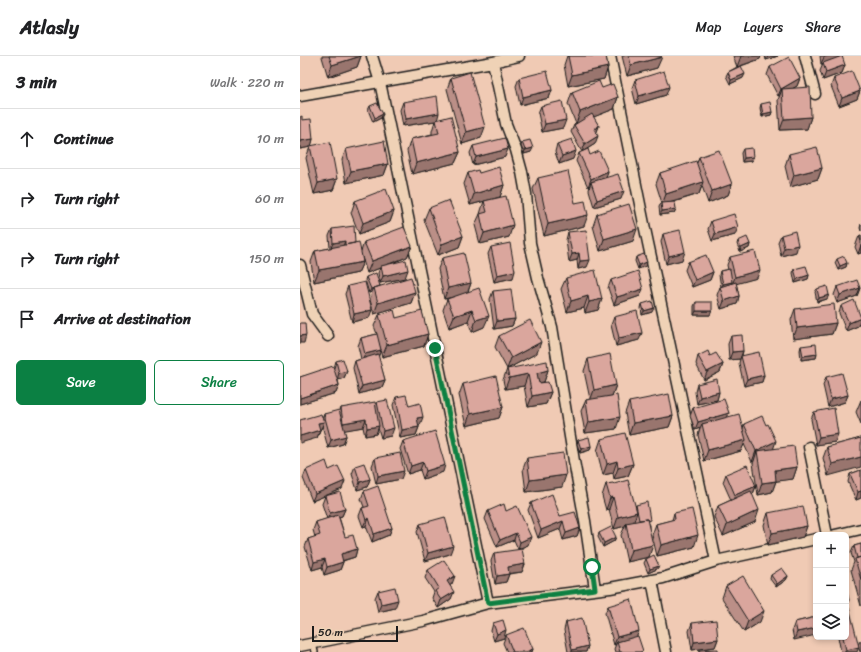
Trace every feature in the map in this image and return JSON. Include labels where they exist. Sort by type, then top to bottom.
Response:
[{"type":"street","points":[[372,56],[380,82],[488,603]]},
{"type":"street","points":[[300,96],[380,82],[470,61],[493,62],[519,56]]},
{"type":"street","points":[[610,56],[644,230],[716,561]]},
{"type":"street","points":[[805,56],[815,94]]},
{"type":"street","points":[[493,62],[506,124],[516,150],[522,172],[526,194],[530,243],[552,327],[595,589]]},
{"type":"street","points":[[300,265],[312,314],[328,336]]},
{"type":"street","points":[[809,447],[826,532]]},
{"type":"street","points":[[848,532],[861,529]]},
{"type":"street","points":[[300,646],[314,648],[488,603],[595,589],[663,578],[716,561],[813,540]]},
{"type":"street","points":[[652,580],[666,652]]},
{"type":"building","points":[[329,56],[361,56],[332,65]]},
{"type":"building","points":[[568,56],[606,56],[608,67],[572,75]]},
{"type":"building","points":[[629,56],[661,56],[662,57],[631,65]]},
{"type":"building","points":[[842,56],[845,65],[826,72],[823,63]]},
{"type":"building","points":[[789,57],[800,78],[781,89],[770,67]]},
{"type":"building","points":[[741,66],[745,74],[731,80],[728,72]]},
{"type":"building","points":[[547,71],[552,90],[523,97],[519,78]]},
{"type":"building","points":[[664,71],[669,87],[639,96],[635,80]]},
{"type":"building","points":[[852,71],[860,91],[842,98],[834,78]]},
{"type":"building","points":[[470,72],[485,127],[466,132],[451,78]]},
{"type":"building","points":[[599,81],[602,88],[613,84],[618,97],[580,112],[572,92]]},
{"type":"building","points":[[810,87],[811,117],[784,119],[782,89]]},
{"type":"building","points":[[437,96],[439,113],[406,119],[403,102]]},
{"type":"building","points":[[562,101],[566,120],[545,124],[541,106]]},
{"type":"building","points":[[770,102],[772,112],[763,114],[761,104]]},
{"type":"building","points":[[377,103],[383,114],[375,118],[370,106]]},
{"type":"building","points":[[592,114],[599,126],[594,129],[598,136],[585,144],[574,125]]},
{"type":"building","points":[[302,116],[302,120],[311,119],[313,139],[300,141],[300,117]]},
{"type":"building","points":[[451,116],[460,152],[416,163],[411,139],[439,133],[436,120]]},
{"type":"building","points":[[505,138],[508,149],[476,157],[473,146]]},
{"type":"building","points":[[572,139],[576,151],[562,156],[557,144]]},
{"type":"building","points":[[530,140],[533,148],[525,150],[522,142]]},
{"type":"building","points":[[384,141],[388,164],[351,171],[346,149]]},
{"type":"building","points":[[330,142],[337,179],[318,183],[310,146]]},
{"type":"building","points":[[817,147],[822,168],[794,175],[789,154]]},
{"type":"building","points":[[752,148],[753,157],[744,158],[743,149]]},
{"type":"building","points":[[588,149],[590,155],[599,151],[608,171],[591,179],[579,153]]},
{"type":"building","points":[[719,150],[732,184],[712,191],[699,157]]},
{"type":"building","points":[[696,161],[703,182],[666,194],[660,173]]},
{"type":"building","points":[[499,167],[504,185],[474,194],[468,173],[478,170],[479,173]]},
{"type":"building","points":[[568,171],[575,203],[585,201],[588,215],[548,224],[538,178]]},
{"type":"building","points":[[618,174],[624,191],[597,200],[591,182]]},
{"type":"building","points":[[386,189],[394,211],[363,223],[355,201]]},
{"type":"building","points":[[506,196],[513,225],[484,233],[480,214],[487,212],[484,201]]},
{"type":"building","points":[[449,200],[463,236],[442,244],[429,208]]},
{"type":"building","points":[[675,202],[676,209],[662,211],[661,203]]},
{"type":"building","points":[[629,204],[637,229],[604,239],[597,214]]},
{"type":"building","points":[[734,214],[738,227],[715,234],[711,221]]},
{"type":"building","points":[[354,226],[355,243],[345,245],[345,241],[333,243],[332,229]]},
{"type":"building","points":[[404,227],[412,246],[372,261],[364,242]]},
{"type":"building","points":[[586,230],[590,260],[580,261],[579,253],[572,254],[568,232]]},
{"type":"building","points":[[680,230],[685,252],[669,256],[663,234]]},
{"type":"building","points":[[795,231],[798,245],[784,248],[781,235]]},
{"type":"building","points":[[747,237],[750,244],[741,248],[738,241]]},
{"type":"building","points":[[359,242],[363,262],[319,270],[315,251]]},
{"type":"building","points":[[510,243],[515,271],[497,275],[491,247]]},
{"type":"building","points":[[755,251],[760,270],[735,277],[730,257]]},
{"type":"building","points":[[464,253],[471,283],[448,288],[442,258]]},
{"type":"building","points":[[644,254],[647,262],[639,265],[636,257]]},
{"type":"building","points":[[706,255],[713,272],[695,280],[688,262]]},
{"type":"building","points":[[844,256],[847,263],[840,266],[837,259]]},
{"type":"building","points":[[406,260],[408,270],[383,276],[381,266]]},
{"type":"building","points":[[806,266],[809,275],[797,279],[794,269]]},
{"type":"building","points":[[730,269],[732,282],[723,284],[720,271]]},
{"type":"building","points":[[595,270],[602,299],[589,302],[588,296],[571,301],[566,278]]},
{"type":"building","points":[[638,271],[643,289],[617,297],[611,280]]},
{"type":"building","points":[[376,273],[380,286],[371,289],[366,277]]},
{"type":"building","points":[[411,277],[415,292],[378,303],[374,288]]},
{"type":"building","points":[[857,280],[860,288],[840,295],[837,287]]},
{"type":"building","points":[[365,282],[372,310],[354,314],[348,286]]},
{"type":"building","points":[[736,282],[739,296],[724,301],[720,287]]},
{"type":"building","points":[[827,286],[829,295],[819,298],[817,289]]},
{"type":"building","points":[[479,288],[489,316],[476,320],[472,310],[454,316],[447,299]]},
{"type":"building","points":[[511,289],[515,319],[497,321],[493,291]]},
{"type":"building","points":[[854,300],[861,318],[849,323],[841,306]]},
{"type":"building","points":[[652,301],[654,308],[644,311],[642,304]]},
{"type":"building","points":[[696,302],[712,302],[712,311],[696,311]]},
{"type":"building","points":[[834,304],[836,323],[797,328],[795,309]]},
{"type":"building","points":[[394,310],[396,318],[422,311],[428,334],[387,345],[379,315]]},
{"type":"building","points":[[637,311],[642,333],[619,338],[614,317]]},
{"type":"building","points":[[530,320],[541,342],[511,358],[499,336]]},
{"type":"building","points":[[300,323],[305,323],[306,335],[300,336]]},
{"type":"building","points":[[377,334],[381,350],[365,354],[361,338]]},
{"type":"building","points":[[742,335],[743,351],[732,352],[731,336]]},
{"type":"building","points":[[816,344],[817,354],[803,356],[801,346]]},
{"type":"building","points":[[708,351],[710,356],[716,353],[723,364],[707,372],[698,356]]},
{"type":"building","points":[[759,352],[764,375],[747,379],[741,356]]},
{"type":"building","points":[[378,354],[385,380],[362,386],[355,361]]},
{"type":"building","points":[[610,354],[616,385],[594,390],[588,359]]},
{"type":"building","points":[[343,359],[347,371],[339,373],[336,361]]},
{"type":"building","points":[[547,361],[548,370],[537,373],[539,383],[548,382],[551,392],[532,396],[528,374],[509,378],[507,369]]},
{"type":"building","points":[[333,366],[339,385],[300,398],[300,377]]},
{"type":"building","points":[[842,373],[848,395],[831,399],[826,377]]},
{"type":"building","points":[[496,376],[503,407],[470,414],[463,384]]},
{"type":"building","points":[[717,379],[719,392],[700,397],[697,384]]},
{"type":"building","points":[[669,394],[673,416],[633,423],[629,402]]},
{"type":"building","points":[[406,395],[409,406],[420,403],[423,417],[417,418],[419,427],[402,430],[396,397]]},
{"type":"building","points":[[617,395],[620,417],[589,422],[586,400]]},
{"type":"building","points":[[724,399],[729,413],[698,422],[693,408]]},
{"type":"building","points":[[387,400],[394,428],[383,431],[377,402]]},
{"type":"building","points":[[375,402],[379,426],[367,428],[366,419],[343,423],[341,408]]},
{"type":"building","points":[[834,408],[838,434],[819,437],[814,412]]},
{"type":"building","points":[[339,410],[346,436],[331,440],[324,414]]},
{"type":"building","points":[[321,414],[324,422],[318,423],[320,430],[300,436],[300,420]]},
{"type":"building","points":[[739,414],[746,440],[708,450],[702,424]]},
{"type":"building","points":[[762,416],[766,425],[768,424],[776,441],[756,451],[744,424]]},
{"type":"building","points":[[435,431],[445,465],[426,471],[423,462],[411,466],[403,441]]},
{"type":"building","points":[[625,433],[633,464],[618,468],[617,461],[607,464],[601,439]]},
{"type":"building","points":[[589,437],[591,446],[581,449],[578,440]]},
{"type":"building","points":[[861,438],[861,457],[832,464],[827,447]]},
{"type":"building","points":[[794,446],[797,467],[775,470],[776,481],[762,483],[757,451]]},
{"type":"building","points":[[400,453],[404,471],[378,476],[375,458]]},
{"type":"building","points":[[563,453],[566,475],[530,480],[527,458]]},
{"type":"building","points":[[326,461],[329,470],[338,466],[345,481],[315,494],[306,470]]},
{"type":"building","points":[[364,463],[370,479],[360,482],[355,466]]},
{"type":"building","points":[[747,465],[756,486],[735,495],[726,474]]},
{"type":"building","points":[[861,470],[861,491],[858,492],[850,474]]},
{"type":"building","points":[[628,480],[637,512],[618,517],[613,497],[610,498],[606,484],[614,484]]},
{"type":"building","points":[[378,486],[392,528],[374,534],[369,518],[366,520],[362,508],[369,506],[364,491]]},
{"type":"building","points":[[751,491],[759,510],[727,525],[718,506]]},
{"type":"building","points":[[340,492],[345,509],[330,513],[325,496]]},
{"type":"building","points":[[552,494],[560,516],[575,512],[580,528],[566,533],[563,521],[541,530],[531,503]]},
{"type":"building","points":[[647,502],[650,520],[639,520],[636,505]]},
{"type":"building","points":[[504,504],[506,511],[517,506],[531,537],[520,542],[516,533],[500,540],[488,511]]},
{"type":"building","points":[[803,506],[807,526],[772,533],[768,513]]},
{"type":"building","points":[[692,509],[698,535],[661,545],[656,524],[675,519],[674,513]]},
{"type":"building","points":[[338,515],[345,537],[353,535],[357,549],[341,554],[343,562],[327,567],[325,559],[314,562],[308,539],[320,535],[316,522]]},
{"type":"building","points":[[445,517],[453,546],[428,553],[420,524]]},
{"type":"building","points":[[647,519],[653,545],[631,550],[626,523]]},
{"type":"building","points":[[611,527],[616,537],[604,543],[599,533]]},
{"type":"building","points":[[861,544],[861,557],[857,558],[854,546]]},
{"type":"building","points":[[522,549],[525,564],[508,567],[509,574],[497,576],[494,553]]},
{"type":"building","points":[[654,555],[659,566],[650,569],[646,559]]},
{"type":"building","points":[[861,557],[861,580],[855,559]]},
{"type":"building","points":[[444,560],[455,576],[447,581],[454,592],[441,600],[435,591],[439,588],[428,570]]},
{"type":"building","points":[[782,568],[788,576],[777,584],[771,575]]},
{"type":"building","points":[[743,576],[764,611],[748,621],[726,586]]},
{"type":"building","points":[[395,587],[398,600],[381,604],[378,591]]},
{"type":"building","points":[[631,599],[639,631],[617,637],[608,606]]},
{"type":"building","points":[[849,607],[859,647],[846,650],[844,640],[849,640]]},
{"type":"building","points":[[582,618],[588,646],[572,650],[566,622]]},
{"type":"building","points":[[813,618],[813,629],[797,632],[795,622]]},
{"type":"building","points":[[503,620],[506,630],[497,634],[493,623]]},
{"type":"building","points":[[716,620],[718,639],[694,642],[692,623]]},
{"type":"building","points":[[524,628],[533,649],[526,652],[513,652],[506,635]]},
{"type":"building","points":[[638,636],[643,651],[620,652],[617,642]]},
{"type":"building","points":[[718,649],[718,652],[700,652],[699,650]]},
{"type":"route","points":[[435,348],[488,603],[595,589],[592,567]]}]
